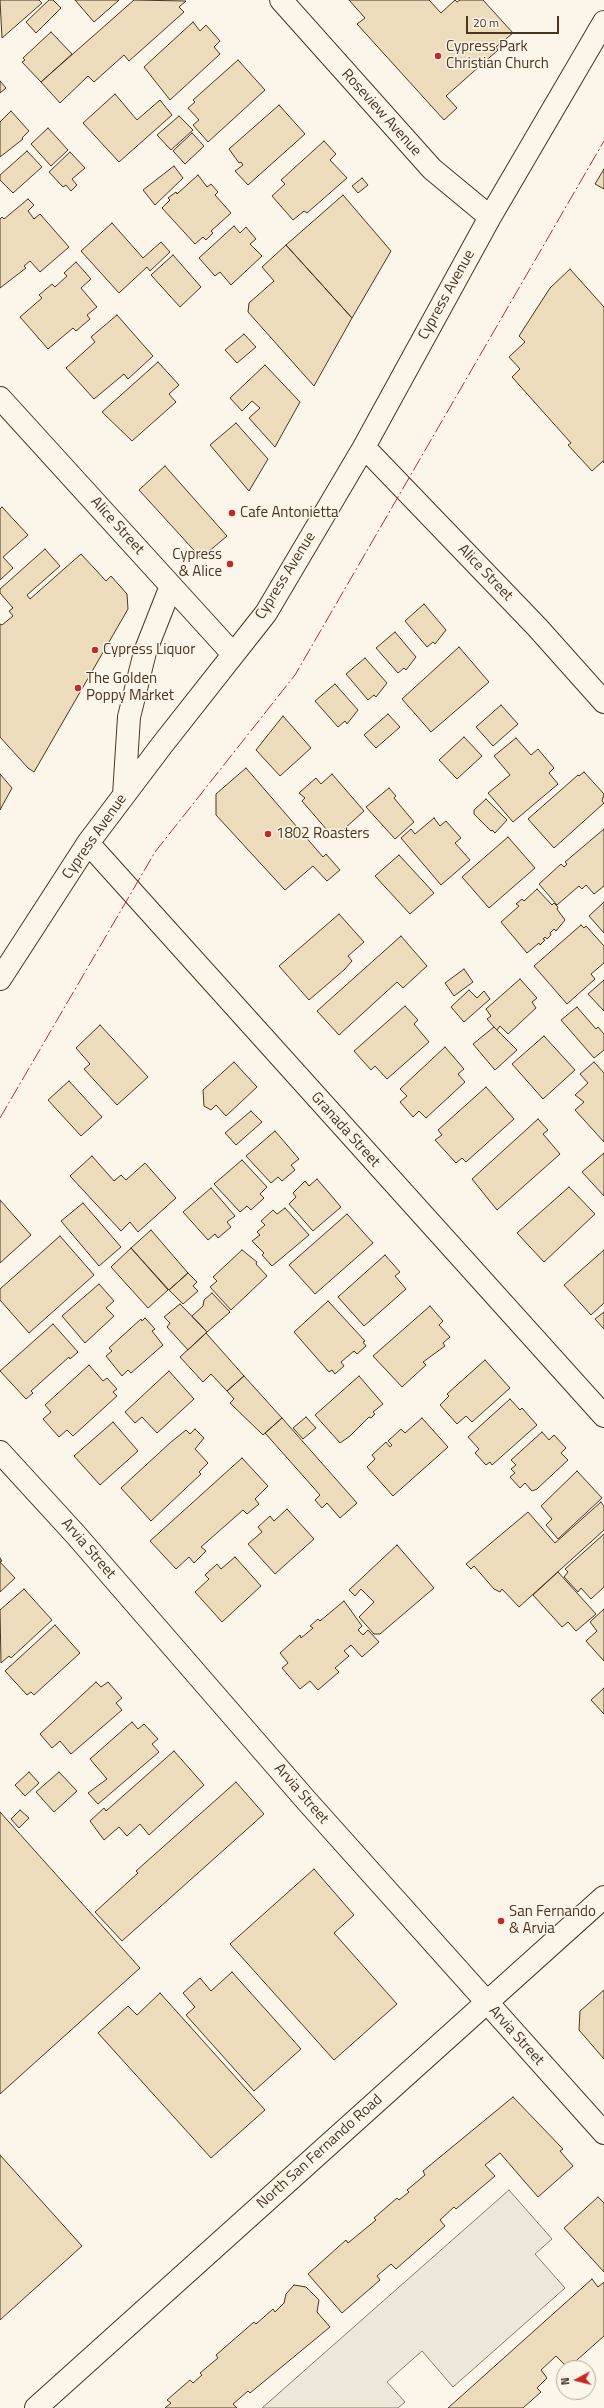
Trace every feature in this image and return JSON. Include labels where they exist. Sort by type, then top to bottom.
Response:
[{"type":"street","name":"Roseview Avenue","points":[[281,0],[432,169],[490,217]]},
{"type":"street","name":"Cypress Avenue","points":[[0,979],[88,843],[266,613],[364,447],[490,217],[604,22]]},
{"type":"street","name":"Alice Street","points":[[0,398],[233,654]]},
{"type":"street","name":"Alice Street","points":[[364,447],[537,627],[604,702]]},
{"type":"street","points":[[124,795],[129,717],[145,652],[171,586]]},
{"type":"street","name":"Granada Street","points":[[88,843],[604,1416]]},
{"type":"street","name":"Arvia Street","points":[[0,1452],[76,1535],[486,2003],[604,2133]]},
{"type":"street","name":"North San Fernando Road","points":[[36,2408],[604,1897]]},
{"type":"shaded area","points":[[509,2190],[552,2239],[535,2254],[565,2288],[453,2387],[422,2351],[387,2382],[405,2402],[398,2408],[262,2408]]},
{"type":"building","points":[[0,0],[39,0],[42,3],[2,38]]},
{"type":"building","points":[[49,0],[53,0],[61,8],[36,33],[26,22]]},
{"type":"building","points":[[75,0],[119,0],[94,22]]},
{"type":"building","points":[[134,0],[186,1],[179,7],[184,12],[129,61],[124,55],[94,82],[88,76],[60,103],[41,82]]},
{"type":"building","points":[[349,0],[429,0],[441,13],[455,0],[457,2],[460,0],[483,0],[513,33],[496,47],[498,50],[446,96],[457,108],[444,120],[357,24],[365,18]]},
{"type":"building","points":[[193,22],[200,31],[206,25],[220,41],[214,47],[220,54],[170,100],[144,67]]},
{"type":"building","points":[[51,32],[72,54],[41,82],[22,62],[25,60],[23,58]]},
{"type":"building","points":[[238,60],[265,90],[208,142],[193,125],[199,120],[188,108],[195,102],[193,100]]},
{"type":"building","points":[[0,81],[6,88],[0,93]]},
{"type":"building","points":[[115,94],[137,120],[160,100],[172,115],[119,162],[83,123]]},
{"type":"building","points":[[279,105],[305,134],[248,185],[235,171],[243,165],[241,162],[239,163],[229,149]]},
{"type":"building","points":[[11,111],[29,131],[22,138],[23,139],[0,157],[0,122]]},
{"type":"building","points":[[179,116],[193,130],[171,150],[157,135]]},
{"type":"building","points":[[48,128],[68,150],[51,166],[31,144]]},
{"type":"building","points":[[192,133],[204,146],[185,164],[173,151]]},
{"type":"building","points":[[324,141],[336,154],[330,160],[347,178],[307,213],[304,211],[293,220],[272,196],[285,184],[281,180]]},
{"type":"building","points":[[27,151],[42,167],[13,193],[0,180],[0,175]]},
{"type":"building","points":[[70,152],[85,168],[72,179],[77,185],[71,191],[66,185],[63,187],[49,172]]},
{"type":"building","points":[[174,166],[183,178],[155,205],[143,190]]},
{"type":"building","points":[[604,169],[604,189],[595,184]]},
{"type":"building","points":[[198,175],[207,187],[211,184],[218,192],[215,195],[231,213],[211,231],[213,233],[206,240],[203,237],[195,244],[162,208],[170,200],[168,198],[176,192],[177,194]]},
{"type":"building","points":[[362,178],[368,185],[358,193],[352,186]]},
{"type":"building","points":[[343,195],[391,251],[352,318],[286,245]]},
{"type":"building","points":[[28,199],[34,205],[28,211],[34,219],[40,214],[69,247],[40,272],[30,261],[24,266],[26,268],[0,288],[0,219],[2,217],[4,219]]},
{"type":"building","points":[[112,223],[143,258],[161,242],[170,252],[150,271],[147,267],[119,293],[81,251]]},
{"type":"building","points":[[234,226],[240,233],[246,227],[256,239],[250,244],[262,256],[231,285],[220,272],[215,276],[199,258]]},
{"type":"building","points":[[286,245],[352,318],[314,386],[248,312],[249,303],[274,281],[262,267]]},
{"type":"building","points":[[173,255],[201,287],[180,307],[151,275]]},
{"type":"building","points":[[76,262],[91,279],[81,288],[97,307],[87,315],[90,319],[76,331],[73,328],[48,349],[20,317],[42,298],[39,295],[52,284],[55,287],[67,276],[64,273]]},
{"type":"building","points":[[570,269],[604,307],[604,463],[603,461],[592,471],[568,445],[571,443],[512,377],[520,369],[509,357],[525,342],[519,336],[550,288]]},
{"type":"building","points":[[117,315],[153,356],[128,379],[124,374],[94,399],[66,368],[95,342],[91,337]]},
{"type":"building","points":[[244,334],[256,347],[237,363],[225,350]]},
{"type":"building","points":[[158,362],[179,385],[169,394],[176,402],[132,441],[102,412]]},
{"type":"building","points":[[265,365],[300,402],[275,447],[249,418],[260,408],[252,401],[242,411],[230,398]]},
{"type":"building","points":[[236,423],[268,459],[249,491],[210,445]]},
{"type":"building","points":[[165,466],[227,536],[201,558],[139,490]]},
{"type":"building","points":[[2,507],[28,535],[3,557],[13,568],[0,580],[0,509]]},
{"type":"building","points":[[45,549],[60,566],[27,595],[30,599],[81,554],[106,581],[111,576],[127,594],[128,609],[34,772],[28,768],[0,737],[0,624],[2,625],[13,616],[9,611],[13,608],[0,593],[0,589]]},
{"type":"building","points":[[424,604],[446,630],[435,644],[433,642],[427,647],[405,621]]},
{"type":"building","points":[[395,632],[416,657],[406,670],[404,668],[398,673],[376,648]]},
{"type":"building","points":[[459,647],[489,682],[431,732],[402,699]]},
{"type":"building","points":[[365,658],[387,683],[376,697],[374,695],[368,700],[346,674]]},
{"type":"building","points":[[335,684],[358,710],[347,724],[345,721],[338,727],[315,701]]},
{"type":"building","points":[[501,705],[518,724],[493,746],[476,727]]},
{"type":"building","points":[[388,714],[400,727],[376,748],[364,735]]},
{"type":"building","points":[[283,716],[311,748],[280,776],[256,750]]},
{"type":"building","points":[[464,737],[482,756],[457,779],[439,760]]},
{"type":"building","points":[[516,738],[531,755],[538,749],[554,768],[549,773],[558,784],[513,822],[488,793],[510,775],[494,756]]},
{"type":"building","name":"1802 Roasters","points":[[246,768],[323,857],[326,854],[340,870],[327,881],[313,866],[285,890],[216,815],[216,794]]},
{"type":"building","points":[[584,772],[604,794],[602,801],[604,803],[554,848],[528,819],[578,775],[579,776]]},
{"type":"building","points":[[0,774],[12,788],[0,810]]},
{"type":"building","points":[[332,774],[364,811],[334,838],[302,801],[305,798],[299,793],[316,778],[321,784]]},
{"type":"building","points":[[389,788],[396,796],[394,798],[414,822],[395,839],[366,807]]},
{"type":"building","points":[[486,799],[507,820],[495,833],[492,830],[491,831],[474,814],[474,810]]},
{"type":"building","points":[[434,818],[440,826],[446,821],[461,838],[455,843],[470,860],[441,885],[401,838],[411,829],[415,834]]},
{"type":"building","points":[[604,829],[604,886],[594,894],[586,885],[582,889],[579,886],[557,905],[539,884],[561,864],[564,867],[567,864],[565,862]]},
{"type":"building","points":[[508,837],[535,868],[489,908],[462,877]]},
{"type":"building","points":[[399,855],[434,893],[410,914],[375,876]]},
{"type":"building","points":[[537,889],[552,905],[554,903],[558,907],[557,909],[565,920],[556,931],[554,929],[550,933],[551,935],[547,939],[545,937],[543,939],[545,940],[540,945],[539,943],[527,953],[501,922],[519,906],[516,904],[522,899],[524,901]]},
{"type":"building","points":[[604,902],[604,933],[589,916]]},
{"type":"building","points":[[339,914],[364,942],[348,956],[352,961],[344,970],[309,1000],[279,966]]},
{"type":"building","points":[[581,925],[584,928],[586,926],[604,946],[604,963],[591,974],[595,979],[567,1004],[534,966]]},
{"type":"building","points":[[401,936],[427,966],[403,988],[397,982],[339,1035],[317,1011]]},
{"type":"building","points":[[464,969],[473,982],[454,996],[445,983]]},
{"type":"building","points":[[520,979],[537,998],[532,1002],[536,1008],[508,1034],[500,1026],[497,1030],[494,1027],[487,1019],[491,1016],[486,1009]]},
{"type":"building","points":[[604,980],[604,1011],[588,994]]},
{"type":"building","points":[[469,990],[477,998],[484,991],[490,999],[464,1022],[451,1007]]},
{"type":"building","points":[[405,1006],[418,1020],[414,1024],[429,1042],[387,1079],[375,1066],[371,1070],[354,1051]]},
{"type":"building","points":[[577,1007],[596,1029],[598,1027],[604,1034],[604,1050],[594,1058],[561,1020]]},
{"type":"building","points":[[100,1025],[148,1077],[117,1105],[84,1069],[90,1064],[76,1048]]},
{"type":"building","points":[[494,1027],[517,1050],[495,1070],[473,1044]]},
{"type":"building","points":[[544,1036],[575,1070],[543,1099],[512,1064]]},
{"type":"building","points":[[445,1047],[464,1069],[458,1074],[465,1082],[426,1118],[419,1111],[413,1117],[400,1102],[407,1096],[400,1089]]},
{"type":"building","points":[[234,1062],[257,1087],[226,1116],[216,1105],[211,1110],[204,1106],[203,1090]]},
{"type":"building","points":[[594,1062],[604,1073],[604,1142],[575,1110],[584,1102],[575,1095],[588,1083],[580,1074]]},
{"type":"building","points":[[69,1081],[102,1117],[81,1136],[48,1100]]},
{"type":"building","points":[[486,1087],[514,1119],[466,1162],[462,1158],[456,1163],[435,1140],[442,1135],[438,1130]]},
{"type":"building","points":[[251,1111],[262,1122],[236,1145],[225,1133]]},
{"type":"building","points":[[538,1119],[548,1130],[543,1134],[560,1154],[497,1210],[472,1179]]},
{"type":"building","points":[[275,1131],[299,1159],[291,1165],[295,1170],[282,1181],[278,1177],[271,1183],[246,1156]]},
{"type":"building","points":[[604,1153],[604,1196],[582,1172]]},
{"type":"building","points":[[92,1156],[114,1181],[121,1175],[126,1180],[145,1163],[176,1198],[138,1232],[130,1222],[121,1231],[70,1176]]},
{"type":"building","points":[[242,1160],[267,1187],[260,1194],[264,1198],[251,1210],[247,1206],[240,1212],[214,1184]]},
{"type":"building","points":[[317,1179],[341,1207],[313,1231],[289,1204],[296,1197],[293,1193],[305,1181],[309,1186]]},
{"type":"building","points":[[569,1187],[595,1214],[544,1262],[517,1233]]},
{"type":"building","points":[[211,1188],[235,1216],[227,1222],[231,1227],[218,1238],[215,1234],[208,1240],[183,1212]]},
{"type":"building","points":[[0,1200],[31,1235],[0,1263]]},
{"type":"building","points":[[83,1203],[121,1247],[99,1266],[61,1221]]},
{"type":"building","points":[[285,1208],[309,1235],[272,1266],[262,1255],[264,1253],[252,1241],[260,1235],[257,1232],[265,1225],[261,1221],[273,1210],[277,1214]]},
{"type":"building","points":[[347,1214],[373,1243],[315,1294],[289,1265]]},
{"type":"building","points":[[151,1230],[188,1273],[169,1290],[131,1248]]},
{"type":"building","points":[[60,1236],[94,1275],[29,1333],[0,1300],[0,1289]]},
{"type":"building","points":[[131,1248],[168,1290],[148,1308],[111,1267]]},
{"type":"building","points":[[242,1250],[257,1262],[256,1264],[267,1276],[231,1310],[210,1287],[217,1281],[213,1277]]},
{"type":"building","points":[[604,1250],[604,1303],[591,1315],[564,1285]]},
{"type":"building","points":[[385,1255],[400,1272],[395,1276],[406,1289],[364,1326],[338,1297]]},
{"type":"building","points":[[188,1273],[197,1282],[193,1286],[198,1291],[183,1304],[169,1290]]},
{"type":"building","points":[[99,1284],[114,1301],[106,1308],[114,1316],[85,1343],[62,1316]]},
{"type":"building","points":[[212,1293],[230,1312],[207,1332],[192,1316],[203,1306],[204,1300]]},
{"type":"building","points":[[328,1301],[365,1341],[363,1342],[366,1346],[357,1354],[354,1351],[341,1362],[344,1366],[335,1374],[332,1370],[329,1372],[294,1332]]},
{"type":"building","points":[[180,1304],[207,1332],[188,1350],[167,1327],[170,1323],[164,1317]]},
{"type":"building","points":[[430,1306],[443,1321],[439,1325],[450,1337],[443,1343],[445,1346],[423,1362],[426,1365],[402,1387],[373,1356]]},
{"type":"building","points":[[604,1312],[604,1329],[595,1319]]},
{"type":"building","points":[[145,1318],[155,1329],[152,1331],[163,1345],[131,1373],[128,1370],[122,1376],[106,1356],[112,1351],[109,1348],[141,1319],[142,1321]]},
{"type":"building","points":[[53,1324],[78,1352],[70,1359],[69,1357],[31,1391],[33,1393],[26,1399],[0,1371]]},
{"type":"building","points":[[206,1333],[244,1376],[227,1391],[211,1374],[203,1382],[180,1357]]},
{"type":"building","points":[[485,1360],[510,1388],[472,1422],[466,1416],[457,1424],[440,1405],[449,1396],[447,1394]]},
{"type":"building","points":[[89,1365],[103,1381],[107,1378],[117,1389],[113,1392],[117,1396],[73,1436],[67,1430],[59,1437],[43,1419],[51,1412],[45,1405]]},
{"type":"building","points":[[169,1371],[194,1399],[157,1433],[142,1417],[135,1423],[125,1412]]},
{"type":"building","points":[[244,1376],[282,1418],[263,1435],[230,1403],[234,1399],[227,1391]]},
{"type":"building","points":[[359,1376],[383,1404],[373,1412],[375,1414],[371,1418],[369,1417],[350,1436],[340,1443],[315,1415]]},
{"type":"building","points":[[510,1399],[520,1410],[522,1408],[537,1425],[492,1465],[490,1462],[486,1465],[475,1453],[479,1449],[468,1437]]},
{"type":"building","points":[[306,1417],[316,1428],[303,1439],[293,1428]]},
{"type":"building","points":[[282,1418],[357,1503],[340,1518],[327,1503],[322,1508],[315,1500],[320,1495],[265,1433]]},
{"type":"building","points":[[422,1418],[448,1447],[393,1496],[367,1467],[375,1459],[372,1455],[386,1442],[390,1447],[392,1445],[388,1441],[401,1429],[405,1433]]},
{"type":"building","points":[[113,1422],[138,1451],[100,1485],[74,1456]]},
{"type":"building","points":[[195,1429],[204,1438],[195,1449],[208,1463],[199,1472],[201,1474],[151,1521],[121,1488],[186,1430],[190,1434]]},
{"type":"building","points":[[542,1432],[549,1440],[554,1435],[566,1448],[561,1453],[568,1460],[537,1489],[532,1491],[525,1483],[520,1488],[510,1477],[515,1473],[511,1469],[516,1465],[511,1460]]},
{"type":"building","points":[[242,1458],[268,1486],[255,1499],[259,1504],[247,1514],[243,1510],[201,1547],[206,1551],[194,1563],[189,1557],[176,1569],[150,1541]]},
{"type":"building","points":[[577,1471],[602,1498],[558,1539],[546,1525],[552,1519],[541,1506]]},
{"type":"building","points":[[601,1502],[604,1506],[604,1530],[519,1607],[502,1589],[500,1592],[494,1589],[474,1566],[471,1569],[466,1564],[528,1512],[555,1543]]},
{"type":"building","points":[[287,1509],[314,1539],[275,1574],[248,1544],[262,1532],[258,1527],[270,1516],[274,1521]]},
{"type":"building","points":[[604,1534],[604,1587],[591,1599],[581,1588],[578,1592],[564,1577],[568,1572],[565,1569]]},
{"type":"building","points":[[397,1545],[434,1588],[380,1634],[374,1634],[359,1617],[374,1602],[361,1589],[355,1596],[349,1590]]},
{"type":"building","points":[[235,1557],[261,1586],[222,1622],[195,1592],[209,1579],[205,1575],[217,1564],[221,1569]]},
{"type":"building","points":[[0,1562],[15,1578],[0,1592]]},
{"type":"building","points":[[558,1572],[596,1614],[576,1631],[568,1622],[562,1627],[533,1595]]},
{"type":"building","points":[[24,1589],[52,1620],[11,1658],[9,1656],[1,1663],[0,1610]]},
{"type":"building","points":[[344,1601],[362,1626],[358,1630],[363,1635],[368,1630],[379,1642],[362,1657],[351,1645],[344,1651],[349,1656],[335,1668],[339,1672],[318,1690],[310,1681],[300,1689],[282,1668],[288,1663],[280,1653],[300,1635],[301,1638],[313,1628],[310,1626],[318,1619],[320,1621]]},
{"type":"building","points":[[604,1609],[604,1661],[586,1641],[597,1631],[590,1622]]},
{"type":"building","points":[[55,1625],[80,1653],[34,1695],[31,1692],[27,1695],[5,1671]]},
{"type":"building","points":[[96,1682],[101,1687],[108,1682],[122,1698],[116,1703],[122,1710],[71,1754],[60,1741],[52,1748],[40,1734]]},
{"type":"building","points":[[604,1688],[604,1714],[591,1700]]},
{"type":"building","points":[[132,1722],[138,1729],[144,1724],[158,1739],[152,1744],[159,1752],[98,1804],[88,1793],[107,1779],[90,1759]]},
{"type":"building","points":[[174,1751],[204,1785],[149,1835],[140,1824],[127,1836],[119,1827],[104,1840],[90,1821],[104,1808],[106,1811]]},
{"type":"building","points":[[29,1772],[39,1783],[25,1796],[15,1785]]},
{"type":"building","points":[[59,1772],[77,1791],[54,1812],[36,1792]]},
{"type":"building","points":[[236,1782],[264,1814],[122,1941],[95,1912],[138,1873],[136,1871]]},
{"type":"building","points":[[20,1810],[29,1818],[19,1828],[11,1819]]},
{"type":"building","points":[[0,1812],[140,1968],[0,2094]]},
{"type":"building","points":[[314,1869],[354,1915],[334,1933],[397,2004],[334,2060],[230,1944]]},
{"type":"building","points":[[232,1972],[301,2049],[254,2091],[186,2015],[195,2007],[183,1993],[200,1978],[211,1991]]},
{"type":"building","points":[[604,1990],[604,2059],[579,2030],[580,2011]]},
{"type":"building","points":[[160,1993],[265,2110],[211,2158],[98,2033],[128,2006],[137,2015]]},
{"type":"building","points":[[513,2097],[563,2149],[560,2151],[573,2166],[538,2197],[500,2153],[485,2165],[495,2176],[456,2209],[454,2207],[440,2220],[445,2226],[396,2269],[391,2264],[377,2276],[380,2280],[342,2313],[308,2274],[346,2240],[348,2243],[376,2220],[374,2218],[397,2198],[399,2200],[409,2192],[407,2190],[425,2175],[423,2171]]},
{"type":"building","points":[[0,2155],[82,2246],[0,2320]]},
{"type":"building","points":[[598,2197],[604,2203],[604,2272],[564,2228]]},
{"type":"building","points":[[592,2279],[598,2287],[604,2282],[604,2336],[577,2360],[560,2360],[556,2356],[541,2370],[547,2378],[537,2388],[541,2392],[523,2408],[448,2408]]},
{"type":"building","points":[[294,2285],[306,2287],[319,2300],[317,2312],[330,2327],[250,2393],[248,2391],[233,2404],[237,2408],[165,2408],[171,2403],[167,2400],[190,2380],[193,2383],[202,2375],[200,2373],[218,2358],[216,2355],[254,2322],[256,2324],[273,2309],[275,2312],[284,2303],[286,2294]]},
{"type":"power","points":[[0,1118],[155,852],[295,675],[604,141]]},
{"type":"place","name":"Cypress Park Christian Church","points":[[438,56]]},
{"type":"place","name":"Cafe Antonietta","points":[[232,513]]},
{"type":"place","name":"Cypress & Alice","points":[[230,564]]},
{"type":"place","name":"Cypress Liquor","points":[[95,650]]},
{"type":"place","name":"The Golden Poppy Market","points":[[78,688]]},
{"type":"place","name":"1802 Roasters","points":[[268,834]]},
{"type":"place","name":"San Fernando & Arvia","points":[[501,1921]]}]
